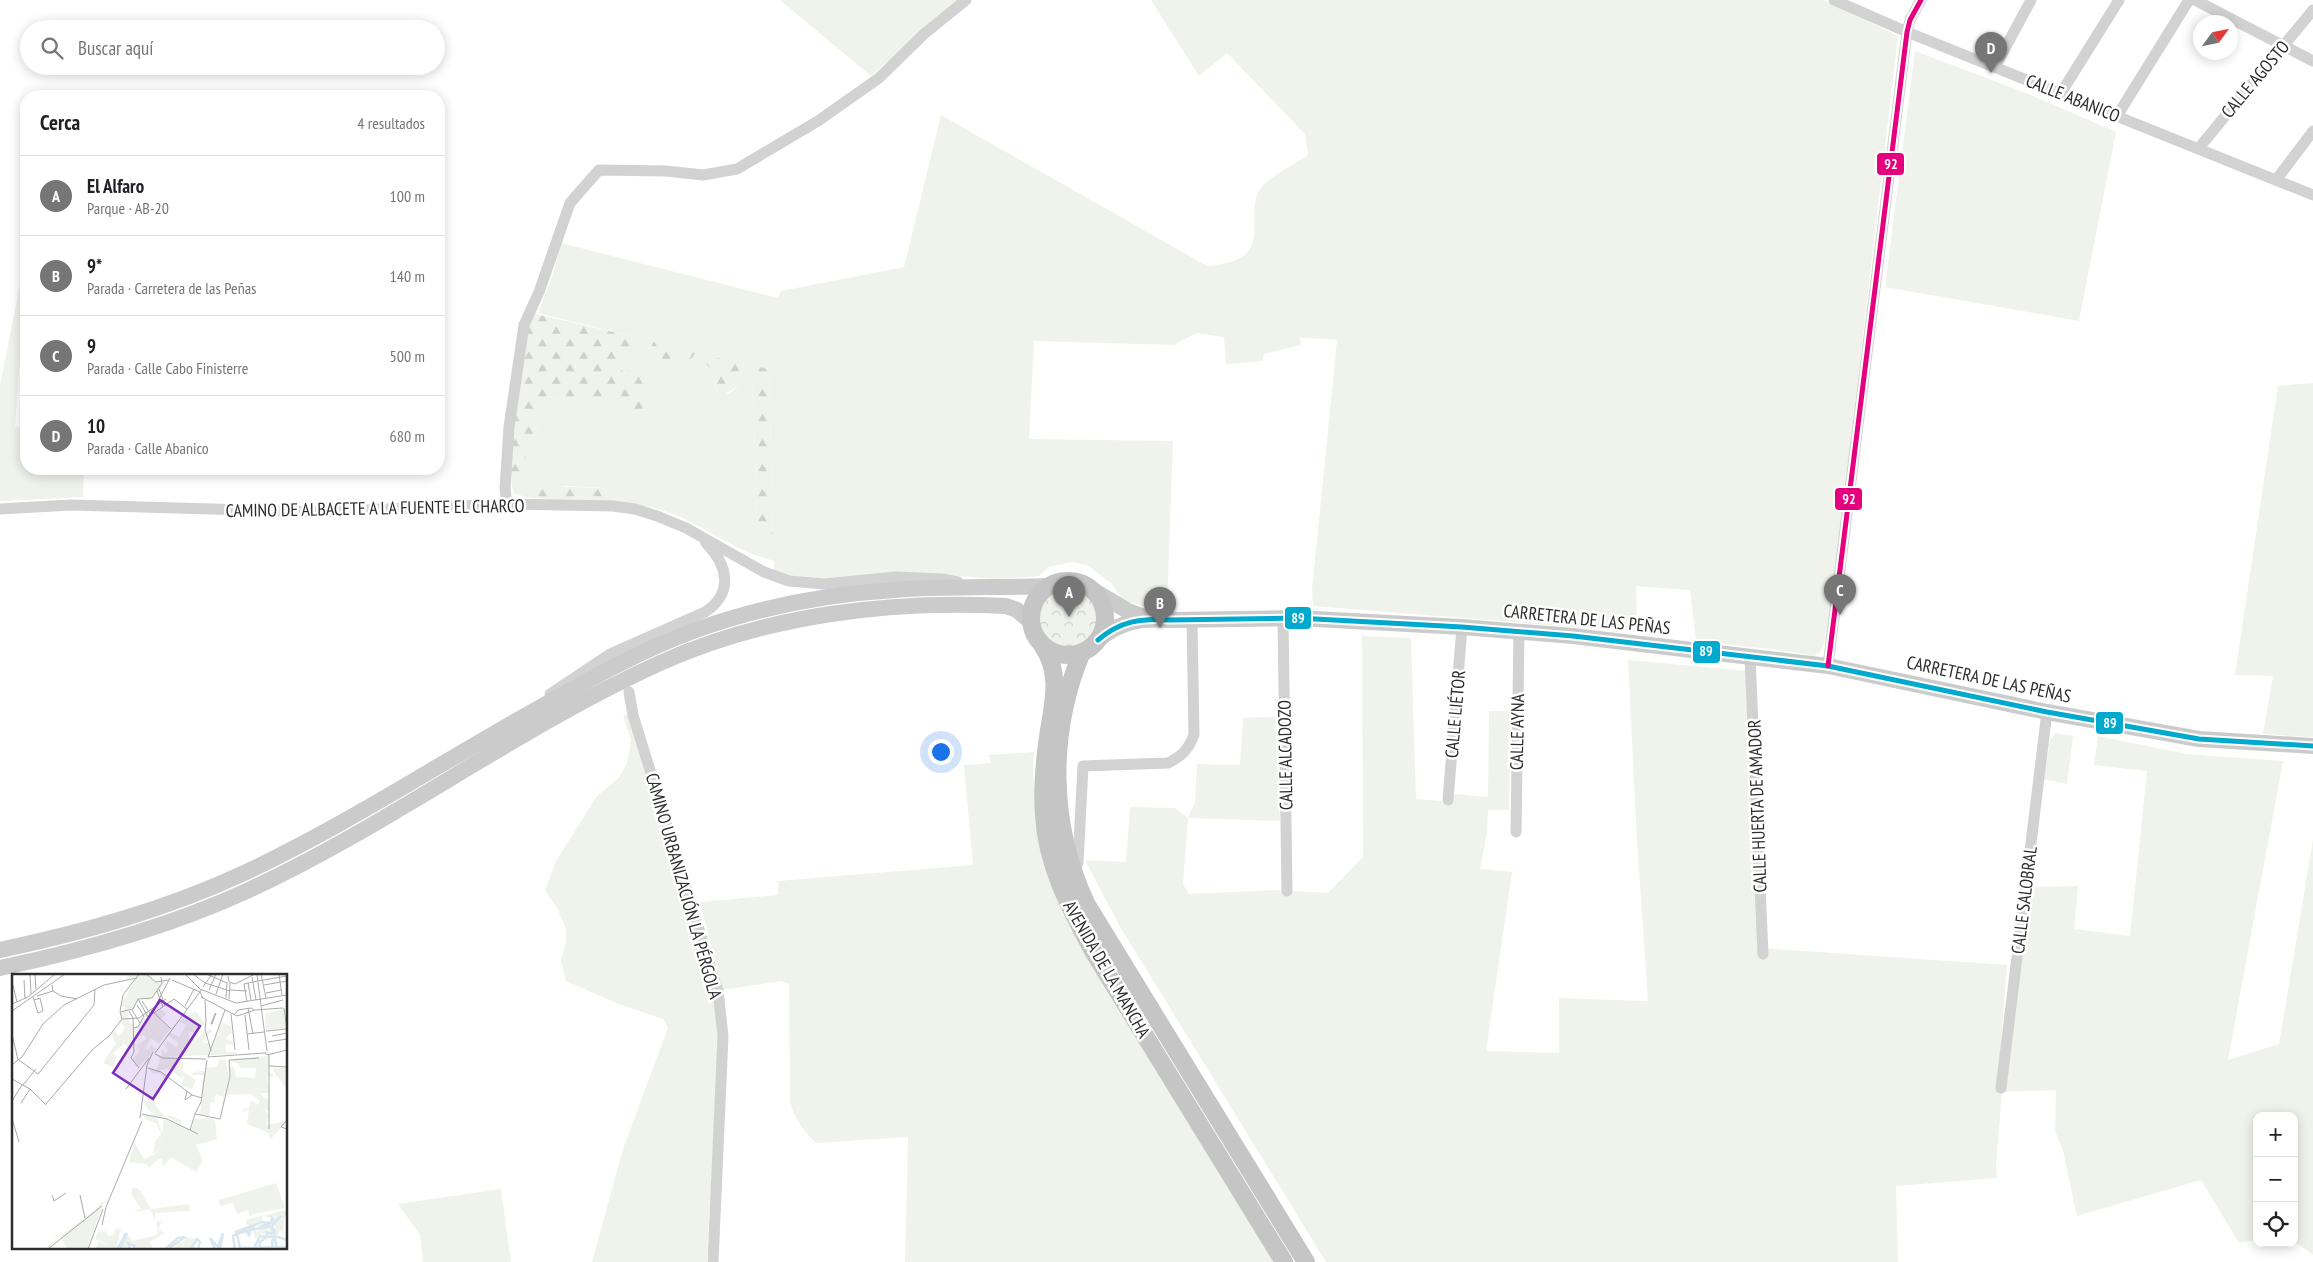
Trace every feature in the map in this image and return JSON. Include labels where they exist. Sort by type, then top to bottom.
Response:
[{"type":"main road","points":[[1068,580],[1079,582],[1128,610],[1150,618],[1129,621],[1111,629],[1082,652],[1063,655],[1042,645],[1032,630],[1031,622],[1032,606],[1036,598],[1048,586],[1068,580]]},
{"type":"main road","points":[[0,950],[72,934],[161,908],[244,873],[326,830],[589,679],[664,643],[697,630],[763,610],[805,600],[854,593],[930,588],[1048,586]]},
{"type":"main road","points":[[1096,592],[1104,609],[1106,619],[1104,629],[1098,640]]},
{"type":"main road","points":[[0,968],[115,941],[174,921],[250,889],[351,836],[588,700],[661,663],[739,634],[803,618],[842,612],[892,608],[1006,606],[1017,610],[1031,622]]},
{"type":"main road","name":"CARRETERA DE LAS PEÑAS","points":[[1150,618],[1192,620],[1297,618],[1462,627],[1750,657],[1828,666],[2048,712],[2200,739],[2313,746]]},
{"type":"main road","name":"AVENIDA DE LA MANCHA","points":[[1042,645],[1048,653],[1052,667],[1055,692],[1046,754],[1044,818],[1053,864],[1061,890],[1094,951],[1284,1262]]},
{"type":"main road","name":"AVENIDA DE LA MANCHA","points":[[1082,652],[1073,674],[1062,721],[1057,754],[1063,839],[1076,881],[1087,905],[1306,1262]]},
{"type":"street","points":[[507,504],[505,489],[510,427],[524,325],[539,292],[570,203],[599,170],[666,171],[703,175],[737,169],[818,121],[879,78],[924,34],[966,0]]},
{"type":"street","points":[[1828,666],[1907,32],[1910,20],[1921,0]]},
{"type":"street","points":[[1995,66],[2031,0]]},
{"type":"street","points":[[2061,93],[2119,0]]},
{"type":"street","points":[[2117,116],[2189,0]]},
{"type":"street","points":[[2195,0],[2313,61]]},
{"type":"street","name":"CALLE ABANICO","points":[[1840,1],[1907,32],[2313,195]]},
{"type":"street","name":"CALLE AGOSTO","points":[[2198,149],[2313,10]]},
{"type":"street","points":[[2276,180],[2313,131]]},
{"type":"street","name":"CAMINO DE ALBACETE A LA FUENTE EL CHARCO","points":[[0,510],[70,505],[316,512],[507,504],[613,506],[657,516],[686,528]]},
{"type":"street","points":[[686,528],[764,572],[789,581],[824,584],[896,577],[942,579],[985,588]]},
{"type":"street","points":[[533,711],[550,694],[610,654],[705,612],[720,599],[725,589],[725,572],[722,565],[708,544],[686,528]]},
{"type":"street","name":"CALLE ALCADOZO","points":[[1283,619],[1286,891]]},
{"type":"street","points":[[1078,863],[1083,766],[1168,762],[1189,749],[1194,735],[1192,620]]},
{"type":"street","name":"CALLE LIÉTOR","points":[[1448,800],[1462,627]]},
{"type":"street","name":"CALLE AYNA","points":[[1516,832],[1518,632]]},
{"type":"street","name":"CALLE HUERTA DE AMADOR","points":[[1750,657],[1763,954]]},
{"type":"street","name":"CAMINO URBANIZACIÓN LA PÉRGOLA","points":[[629,692],[633,715],[718,991],[723,1036],[713,1262]]},
{"type":"street","name":"CALLE SALOBRAL","points":[[2001,1088],[2048,712]]},
{"type":"green space","points":[[780,0],[959,0],[871,76]]},
{"type":"green space","points":[[1151,0],[1824,0],[1898,36],[1828,634],[1820,652],[1815,656],[1696,641],[1690,590],[1636,586],[1637,632],[1313,606],[1312,589],[1337,340],[1332,339],[1300,338],[1301,345],[1264,354],[1262,361],[1226,364],[1224,337],[1196,333],[1174,345],[1034,341],[1029,439],[1173,441],[1167,607],[1149,608],[1123,600],[1111,583],[1087,565],[1072,562],[1049,567],[1039,576],[998,579],[955,576],[802,580],[774,573],[774,561],[745,551],[684,518],[654,508],[638,505],[620,505],[622,499],[602,488],[565,486],[531,490],[531,498],[515,494],[511,483],[513,472],[526,452],[539,443],[537,426],[546,396],[560,400],[586,395],[591,406],[612,398],[625,412],[639,413],[633,366],[626,373],[620,365],[621,355],[630,336],[538,313],[551,280],[561,243],[778,298],[781,291],[904,267],[941,115],[1207,266],[1230,262],[1242,257],[1249,250],[1253,241],[1256,198],[1260,189],[1276,175],[1308,155],[1305,134],[1227,53],[1199,76]],"holes":[[[769,369],[773,535],[759,530],[756,509],[758,483],[754,456],[755,420],[752,389],[754,379],[748,375],[740,385],[728,394],[717,392],[714,384],[717,375],[714,372]]]},
{"type":"green space","points":[[1915,51],[2026,93],[2116,132],[2079,321],[1885,287]]},
{"type":"green space","points":[[20,284],[20,357],[15,427],[20,427],[20,475],[84,475],[83,497],[0,501],[0,385]]},
{"type":"green space","points":[[532,313],[630,336],[631,346],[628,352],[621,353],[621,369],[626,373],[633,366],[645,388],[649,405],[639,413],[625,412],[612,398],[594,408],[591,406],[586,395],[560,400],[546,396],[537,426],[539,443],[527,451],[521,478],[516,481],[510,476],[510,464],[524,341]]},
{"type":"green space","points":[[653,342],[695,353],[690,361],[683,364],[663,360],[650,354]]},
{"type":"green space","points":[[707,356],[769,369],[773,535],[764,536],[759,530],[756,509],[758,483],[754,456],[755,420],[752,389],[754,379],[748,375],[740,385],[720,397],[714,384],[717,375],[704,362]]},
{"type":"green space","points":[[2313,383],[2313,737],[2263,734],[2273,676],[2235,675],[2278,386]]},
{"type":"green space","points":[[541,486],[602,488],[623,499],[620,505],[531,498],[531,490]]},
{"type":"green space","points":[[1063,588],[1075,588],[1086,593],[1094,601],[1099,612],[1097,630],[1086,643],[1075,648],[1063,648],[1052,643],[1044,635],[1039,624],[1039,612],[1044,601],[1052,593]]},
{"type":"green space","points":[[1362,636],[1411,638],[1416,799],[1450,802],[1455,794],[1488,797],[1489,711],[1511,711],[1509,810],[1488,810],[1487,832],[1480,869],[1512,872],[1486,1051],[1559,1053],[1559,998],[1648,1001],[1637,842],[1628,660],[1748,671],[1761,948],[2007,965],[1997,1092],[2002,1092],[1996,1165],[1997,1178],[1896,1186],[1898,1262],[1326,1262],[1119,925],[1085,860],[1126,862],[1130,807],[1175,808],[1188,818],[1183,884],[1189,894],[1275,890],[1328,893],[1363,857]]},
{"type":"green space","points":[[628,714],[668,839],[669,857],[680,875],[715,997],[719,1028],[707,1262],[592,1262],[623,1149],[668,1028],[663,1019],[616,1003],[566,981],[561,961],[566,942],[566,929],[557,908],[545,890],[556,861],[597,796],[619,778],[627,763],[631,740],[623,716]]},
{"type":"green space","points":[[1275,717],[1280,821],[1188,818],[1195,802],[1197,764],[1240,765],[1243,718]]},
{"type":"green space","points":[[2055,733],[2073,736],[2067,784],[2044,779],[2050,740]]},
{"type":"green space","points":[[2098,736],[2186,754],[2283,761],[2228,1060],[2279,1044],[2313,839],[2313,1255],[2298,1244],[2298,1112],[2253,1112],[2253,1241],[2239,1243],[2201,1180],[2077,1216],[2063,1151],[2055,1131],[2056,1090],[2002,1092],[2029,887],[2078,886],[2074,929],[2130,936],[2147,771],[2094,765]]},
{"type":"green space","points":[[1034,752],[1033,773],[1042,856],[1277,1262],[905,1262],[908,1137],[816,1143],[800,1124],[790,1102],[789,984],[781,981],[723,990],[700,902],[778,895],[778,881],[973,865],[964,765],[991,763],[989,755]]},
{"type":"green space","points":[[501,1189],[511,1262],[423,1262],[420,1235],[398,1204]]},
{"type":"transit line","name":"92","points":[[1828,666],[1907,32],[1910,20],[1921,0]]},
{"type":"transit line","name":"89","points":[[1098,640],[1114,629],[1140,620],[1297,618],[1462,627],[1573,636],[1828,666],[2047,712],[2199,739],[2313,746]]},
{"type":"place","name":"10","points":[[1991,73]]},
{"type":"place","name":"9","points":[[1840,615]]},
{"type":"place","name":"El Alfaro","points":[[1069,617]]},
{"type":"place","name":"9*","points":[[1160,628]]}]
